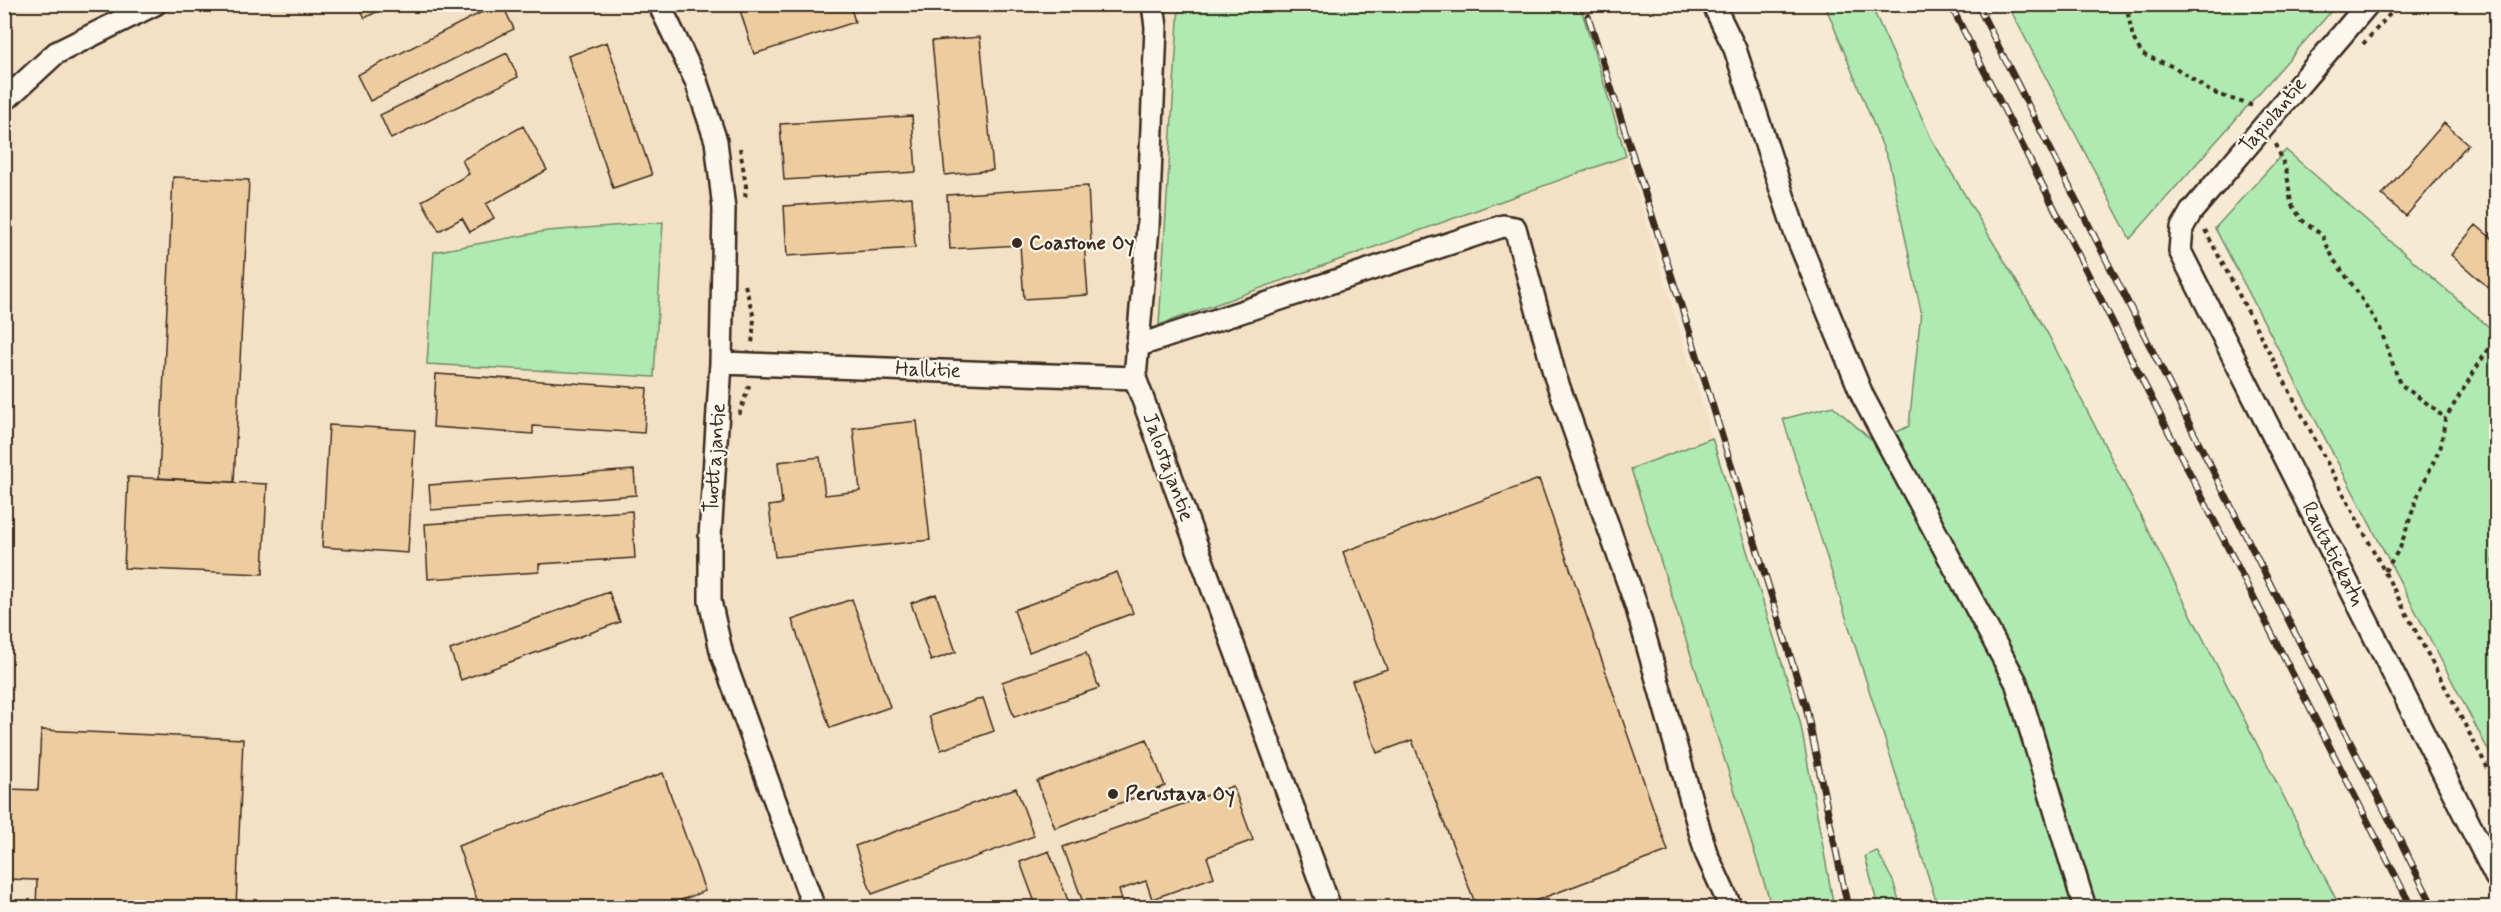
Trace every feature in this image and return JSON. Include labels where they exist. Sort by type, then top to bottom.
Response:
[{"type":"street","points":[[4,101],[56,53],[155,4]]},
{"type":"street","name":"Tuottajantie","points":[[659,4],[696,81],[716,141],[724,209],[721,363],[710,537],[710,601],[723,655],[814,908]]},
{"type":"street","name":"Jalostajantie","points":[[1153,4],[1156,27],[1148,227],[1135,378],[1330,908]]},
{"type":"street","points":[[1713,4],[1735,50],[1795,232],[1863,397],[2016,682],[2085,908]]},
{"type":"street","name":"Tapiolantie","points":[[2192,227],[2192,212],[2368,4]]},
{"type":"street","points":[[1137,346],[1503,226],[1515,228],[1555,376],[1636,605],[1706,853],[1731,908]]},
{"type":"street","name":"Rautatiekatu","points":[[2192,227],[2180,251],[2496,877]]},
{"type":"street","name":"Hallitie","points":[[721,363],[1135,378]]},
{"type":"path","points":[[2126,4],[2133,38],[2142,54],[2176,68],[2211,92],[2274,114]]},
{"type":"path","points":[[2360,48],[2399,4]]},
{"type":"path","points":[[2269,151],[2284,134]]},
{"type":"path","points":[[738,138],[746,186],[745,207]]},
{"type":"path","points":[[2276,143],[2287,173],[2291,204],[2302,220],[2322,235],[2334,260],[2354,286],[2380,328],[2400,384],[2445,419]]},
{"type":"path","points":[[2192,227],[2385,572],[2496,784]]},
{"type":"path","points":[[738,419],[750,385],[754,318],[744,282]]},
{"type":"path","points":[[2385,572],[2400,548],[2418,495],[2441,446],[2445,419],[2496,336]]},
{"type":"shaded area","points":[[5,4],[1179,5],[1159,324],[1626,156],[1800,721],[1834,907],[5,908]]},
{"type":"green space","points":[[1179,5],[1580,5],[1626,156],[1159,325]]},
{"type":"green space","points":[[1825,5],[1871,5],[1932,140],[2048,334],[2340,907],[1938,907],[1783,419],[1833,406],[1875,443],[1909,426],[1921,311],[1889,162]]},
{"type":"green space","points":[[2008,5],[2336,6],[2130,239]]},
{"type":"green space","points":[[2286,150],[2496,333],[2496,556],[2492,561],[2496,572],[2496,765],[2215,228]]},
{"type":"green space","points":[[663,222],[654,377],[427,364],[434,252],[547,231]]},
{"type":"green space","points":[[1712,438],[1800,721],[1834,907],[1772,907],[1631,469]]},
{"type":"green space","points":[[1877,851],[1893,881],[1901,907],[1878,907],[1865,856]]},
{"type":"building","points":[[358,4],[391,4],[365,18]]},
{"type":"building","points":[[502,4],[514,29],[370,101],[357,75]]},
{"type":"building","points":[[738,4],[850,4],[855,22],[754,54]]},
{"type":"building","points":[[980,37],[993,170],[945,175],[932,41]]},
{"type":"building","points":[[607,42],[652,175],[613,188],[568,56]]},
{"type":"building","points":[[507,53],[518,77],[391,139],[380,115]]},
{"type":"building","points":[[912,116],[916,172],[784,180],[780,124]]},
{"type":"building","points":[[2444,123],[2468,144],[2406,216],[2382,195]]},
{"type":"building","points":[[523,126],[547,170],[486,204],[494,218],[470,232],[462,218],[439,231],[422,201],[469,174],[462,160]]},
{"type":"building","points":[[173,177],[249,180],[234,482],[159,478]]},
{"type":"building","name":"Coastone Oy","points":[[1088,186],[1091,242],[1084,242],[1088,295],[1024,299],[1020,245],[950,249],[947,195]]},
{"type":"building","points":[[912,197],[915,248],[787,256],[784,206]]},
{"type":"building","points":[[2476,225],[2496,242],[2496,294],[2451,255]]},
{"type":"building","points":[[436,374],[647,388],[644,433],[533,426],[533,434],[433,427]]},
{"type":"building","points":[[917,421],[930,540],[775,557],[769,506],[782,504],[778,462],[820,457],[825,495],[860,491],[853,428]]},
{"type":"building","points":[[329,425],[415,430],[408,553],[322,547]]},
{"type":"building","points":[[634,470],[636,495],[431,510],[429,485]]},
{"type":"building","points":[[128,477],[267,484],[263,574],[124,568]]},
{"type":"building","points":[[1539,479],[1668,851],[1516,908],[1477,908],[1412,740],[1377,753],[1352,681],[1387,669],[1343,552]]},
{"type":"building","points":[[632,511],[635,558],[539,564],[539,572],[428,579],[425,524]]},
{"type":"building","points":[[1117,572],[1133,613],[1029,652],[1014,610]]},
{"type":"building","points":[[609,592],[620,622],[461,680],[450,650]]},
{"type":"building","points":[[936,594],[956,652],[931,661],[911,603]]},
{"type":"building","points":[[852,599],[890,707],[830,728],[792,620]]},
{"type":"building","points":[[1086,653],[1099,688],[1014,717],[1002,682]]},
{"type":"building","points":[[983,698],[994,731],[941,750],[929,716]]},
{"type":"building","points":[[41,730],[243,739],[236,908],[36,908],[37,880],[4,879],[7,789],[38,790]]},
{"type":"building","points":[[1147,739],[1165,786],[1055,828],[1037,781]]},
{"type":"building","points":[[663,773],[705,891],[660,908],[480,908],[458,846]]},
{"type":"building","points":[[1233,786],[1253,840],[1207,857],[1214,877],[1152,899],[1146,881],[1119,890],[1125,908],[1085,908],[1063,847]]},
{"type":"building","points":[[1016,788],[1034,836],[872,894],[855,846]]},
{"type":"building","points":[[1049,851],[1071,908],[1037,908],[1020,862]]},
{"type":"railway","points":[[1950,4],[2412,908]]},
{"type":"railway","points":[[1977,4],[2434,908]]},
{"type":"railway","points":[[1588,16],[1696,352],[1806,707],[1848,908]]},
{"type":"place","name":"Coastone Oy","points":[[1017,243]]},
{"type":"place","name":"Perustava Oy","points":[[1113,794]]}]
